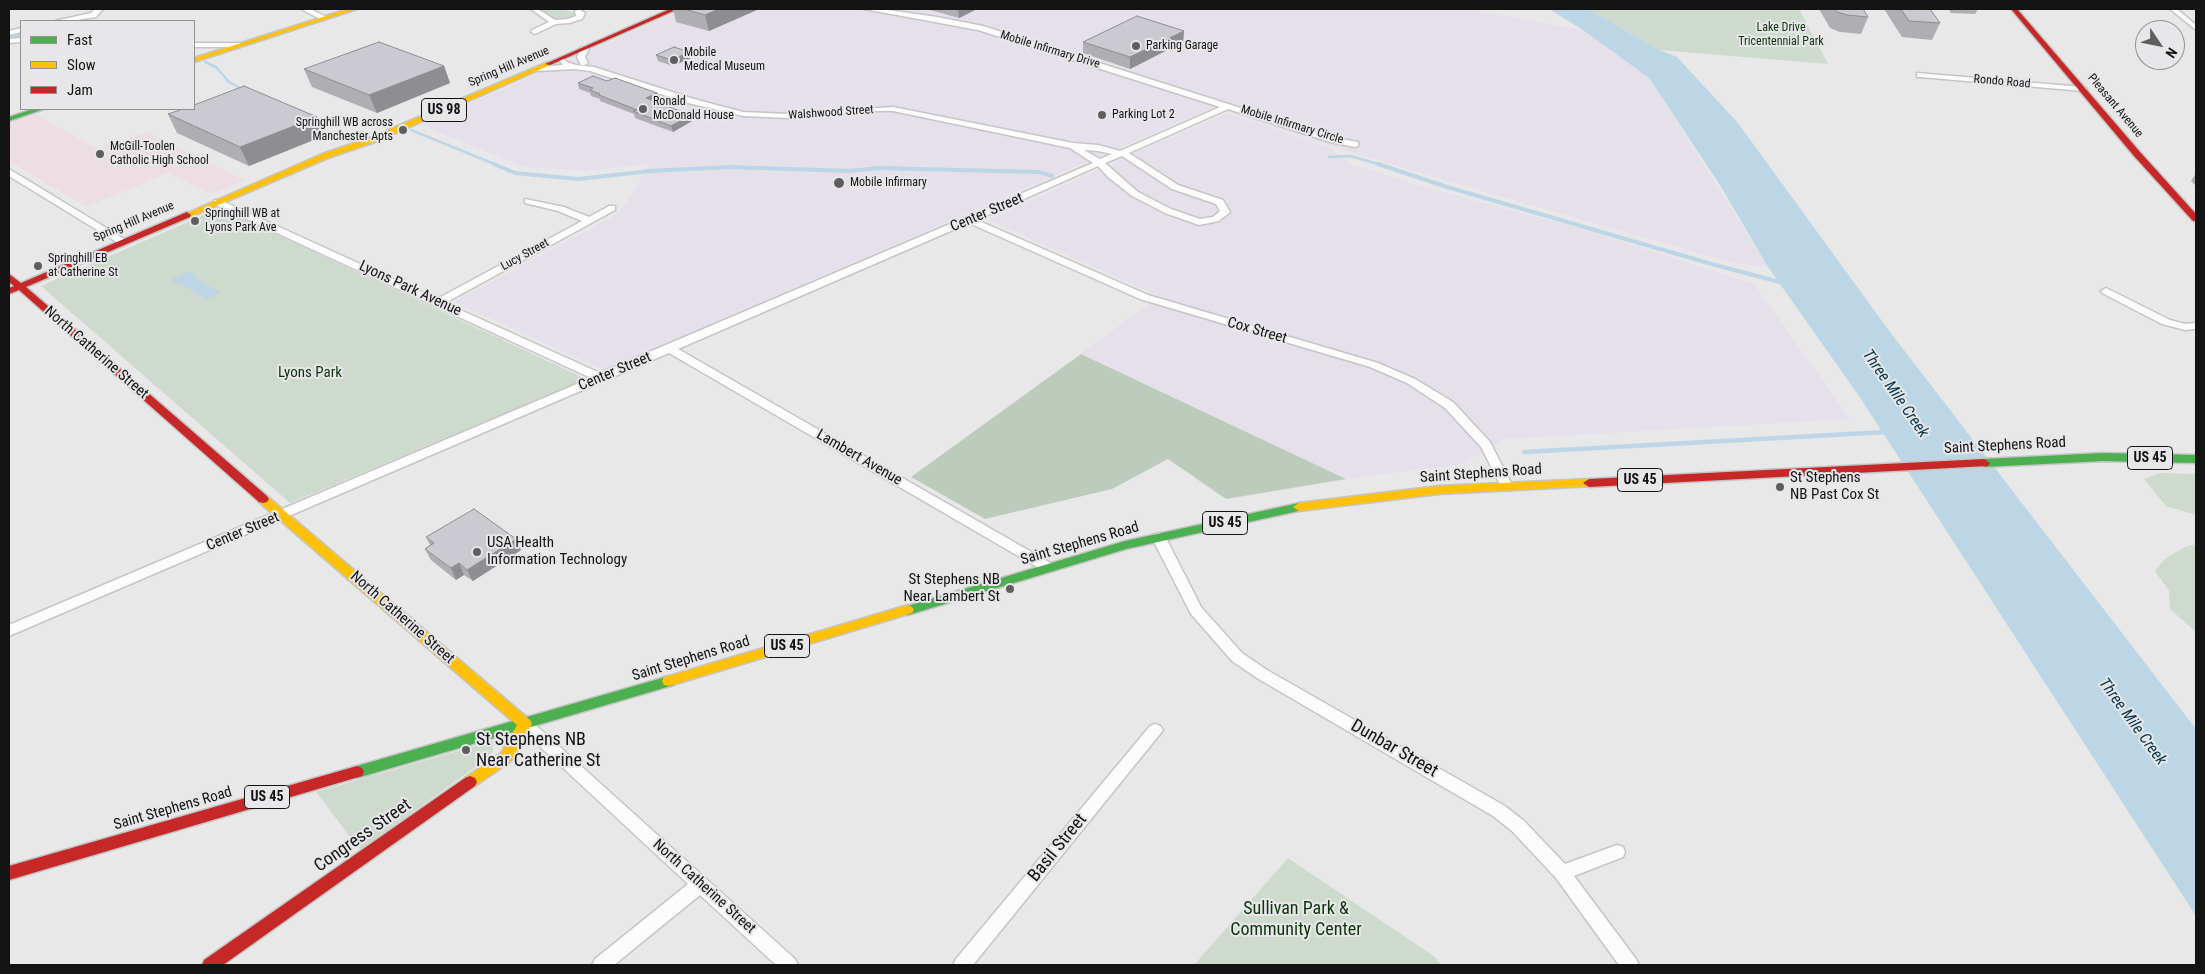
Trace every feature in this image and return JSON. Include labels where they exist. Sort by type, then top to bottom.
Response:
[{"type":"main road","points":[[195,60],[216,49],[240,45],[354,9]]},
{"type":"main road","name":"Spring Hill Avenue","points":[[325,156],[365,135],[557,58],[659,9]]},
{"type":"main road","name":"Spring Hill Avenue","points":[[14,288],[325,156],[375,139],[538,70],[557,58],[585,49],[675,9]]},
{"type":"main road","name":"Pleasant Avenue","points":[[2014,9],[2196,219]]},
{"type":"main road","points":[[9,119],[37,110]]},
{"type":"main road","name":"North Catherine Street","points":[[9,277],[14,288],[525,724]]},
{"type":"main road","name":"Saint Stephens Road","points":[[9,873],[525,724],[1125,546],[1296,507],[1438,490],[2115,456],[2196,459]]},
{"type":"main road","name":"Congress Street","points":[[213,964],[506,757],[525,724]]},
{"type":"street","points":[[57,20],[81,9]]},
{"type":"street","points":[[305,9],[325,18]]},
{"type":"street","points":[[534,9],[554,22]]},
{"type":"street","name":"Mobile Infirmary Drive","points":[[868,9],[936,19],[980,28],[1224,108]]},
{"type":"street","points":[[2173,9],[2196,28]]},
{"type":"street","points":[[536,32],[554,22],[574,19],[581,14],[579,10]]},
{"type":"street","points":[[65,20],[95,15]]},
{"type":"street","points":[[195,45],[216,49]]},
{"type":"street","points":[[584,63],[581,57],[585,49]]},
{"type":"street","name":"Walshwood Street","points":[[557,58],[572,59],[584,63],[592,69]]},
{"type":"street","name":"Walshwood Street","points":[[557,58],[575,67]]},
{"type":"street","name":"Walshwood Street","points":[[538,70],[575,67],[592,69],[707,106],[743,114],[789,116],[870,109],[893,109],[1073,146],[1098,148],[1124,154],[1175,187],[1220,202],[1225,212],[1221,217],[1208,221],[1199,222],[1188,219],[1135,194],[1101,164],[1073,146]]},
{"type":"street","name":"Rondo Road","points":[[1920,74],[2083,89]]},
{"type":"street","name":"Mobile Infirmary Circle","points":[[1224,108],[1333,140],[1354,144]]},
{"type":"street","name":"Center Street","points":[[9,630],[1101,164],[1224,108]]},
{"type":"street","points":[[9,172],[123,242]]},
{"type":"street","points":[[528,200],[561,209],[589,220]]},
{"type":"street","name":"Lyons Park Avenue","points":[[217,202],[439,302],[601,378]]},
{"type":"street","name":"Lucy Street","points":[[439,302],[612,208]]},
{"type":"street","name":"Cox Street","points":[[969,220],[1144,296],[1374,365],[1411,381],[1449,405],[1486,445],[1507,487]]},
{"type":"street","points":[[2106,291],[2166,322],[2185,327],[2196,326]]},
{"type":"street","name":"Lambert Avenue","points":[[670,349],[1049,568]]},
{"type":"street","name":"Dunbar Street","points":[[1159,538],[1196,610],[1237,657],[1262,674],[1499,811],[1518,826],[1562,873],[1630,965]]},
{"type":"street","name":"North Catherine Street","points":[[525,724],[789,965]]},
{"type":"street","name":"Basil Street","points":[[962,965],[1155,730]]},
{"type":"street","points":[[1562,873],[1617,852]]},
{"type":"street","points":[[601,965],[700,884]]},
{"type":"shaded area","name":"Mobile Infirmary","points":[[685,9],[1465,9],[1583,30],[1649,78],[1768,267],[1729,262],[1500,196],[1356,154],[1214,107],[604,370],[454,302],[619,213],[650,164],[586,171],[524,167],[421,125]]},
{"type":"shaded area","points":[[1228,113],[1331,148],[1349,163],[1420,186],[1579,228],[1754,284],[1850,419],[1505,439],[1463,464],[1346,479],[1081,354],[1159,296],[989,220],[1134,153]]},
{"type":"shaded area","name":"McGill-Toolen Catholic High School","points":[[34,114],[96,148],[147,132],[245,180],[211,194],[168,173],[86,207],[9,161],[9,123]]},
{"type":"green space","points":[[538,9],[558,9],[574,12],[577,16],[571,19],[558,20]]},
{"type":"green space","name":"Lake Drive Tricentennial Park","points":[[1588,9],[1799,9],[1828,64],[1659,50]]},
{"type":"green space","name":"Lyons Park","points":[[220,208],[586,379],[290,503],[41,286]]},
{"type":"green space","points":[[1081,354],[1346,479],[1226,499],[1168,459],[1112,489],[985,519],[911,477]]},
{"type":"green space","points":[[2160,473],[2196,474],[2196,515],[2166,506],[2144,479]]},
{"type":"green space","points":[[2196,544],[2196,632],[2170,609],[2169,591],[2155,571],[2165,559],[2185,547]]},
{"type":"green space","points":[[493,741],[493,751],[489,757],[360,850],[316,792]]},
{"type":"green space","name":"Sullivan Park & Community Center","points":[[1288,858],[1435,957],[1441,965],[1194,965]]},
{"type":"water","name":"Three Mile Creek","points":[[1549,9],[1588,9],[1659,50],[1677,57],[1738,123],[1890,332],[2196,729],[2196,916],[1859,396],[1768,267],[1720,185],[1649,78],[1583,30]]},
{"type":"water","points":[[190,271],[196,275],[194,277],[221,293],[206,299],[179,283],[176,284],[170,280]]},
{"type":"building","points":[[684,9],[719,9],[705,15]]},
{"type":"building","points":[[1835,9],[1863,9],[1868,17],[1847,15],[1837,12]]},
{"type":"building","points":[[1901,9],[1930,9],[1940,23],[1909,21]]},
{"type":"building","points":[[1137,16],[1184,31],[1130,57],[1083,42]]},
{"type":"building","points":[[379,42],[444,66],[369,95],[304,69]]},
{"type":"building","points":[[674,47],[689,52],[672,60],[656,55]]},
{"type":"building","name":"Ronald McDonald House","points":[[593,76],[607,81],[615,78],[657,93],[646,98],[690,115],[671,126],[633,111],[637,110],[599,95],[590,90],[593,88],[578,83]]},
{"type":"building","points":[[244,86],[317,117],[240,147],[168,114],[180,110],[195,110],[195,105]]},
{"type":"building","name":"USA Health Information Technology","points":[[474,509],[516,539],[467,570],[459,563],[451,568],[425,549],[434,543],[426,537]]},
{"type":"waterway","points":[[9,37],[20,35]]},
{"type":"waterway","points":[[205,62],[216,67],[229,82],[244,90]]},
{"type":"waterway","points":[[411,130],[497,165]]},
{"type":"waterway","points":[[1329,157],[1350,156],[1382,165]]},
{"type":"waterway","points":[[494,164],[515,173],[578,179],[650,171],[729,167],[850,171],[878,168],[1039,172],[1052,176]]},
{"type":"waterway","points":[[1378,164],[1447,187],[1715,265],[1784,283]]},
{"type":"waterway","points":[[1524,452],[1887,432]]},
{"type":"traffic: fast","points":[[9,119],[37,110]]},
{"type":"traffic: fast","points":[[1984,463],[2103,457],[2196,459]]},
{"type":"traffic: fast","points":[[908,610],[1125,545],[1299,507]]},
{"type":"traffic: fast","points":[[357,772],[669,681]]},
{"type":"traffic: slow","points":[[195,60],[354,9]]},
{"type":"traffic: slow","points":[[187,215],[325,156],[375,139],[548,64]]},
{"type":"traffic: slow","points":[[1299,507],[1439,490],[1589,483]]},
{"type":"traffic: slow","points":[[263,499],[525,724],[506,757],[470,782]]},
{"type":"traffic: slow","points":[[669,681],[908,610]]},
{"type":"traffic: jam","points":[[548,64],[675,9]]},
{"type":"traffic: jam","points":[[2014,9],[2137,154],[2196,219]]},
{"type":"traffic: jam","points":[[9,291],[187,215]]},
{"type":"traffic: jam","points":[[9,277],[263,499]]},
{"type":"traffic: jam","points":[[1589,483],[1984,463]]},
{"type":"traffic: jam","points":[[9,873],[357,772]]},
{"type":"traffic: jam","points":[[210,965],[470,782]]},
{"type":"place","name":"Parking Garage","points":[[1136,46]]},
{"type":"place","name":"Mobile Medical Museum","points":[[674,60]]},
{"type":"place","name":"Ronald McDonald House","points":[[643,109]]},
{"type":"place","name":"Parking Lot 2","points":[[1102,115]]},
{"type":"place","name":"Springhill WB across Manchester Apts","points":[[403,130]]},
{"type":"place","name":"McGill-Toolen Catholic High School","points":[[100,154]]},
{"type":"place","name":"Mobile Infirmary","points":[[839,183]]},
{"type":"place","name":"Springhill WB at Lyons Park Ave","points":[[195,221]]},
{"type":"place","name":"Springhill EB at Catherine St","points":[[38,266]]},
{"type":"place","name":"St Stephens NB Past Cox St","points":[[1780,487]]},
{"type":"place","name":"USA Health Information Technology","points":[[477,552]]},
{"type":"place","name":"St Stephens NB Near Lambert St","points":[[1010,589]]},
{"type":"place","name":"St Stephens NB Near Catherine St","points":[[466,750]]}]
